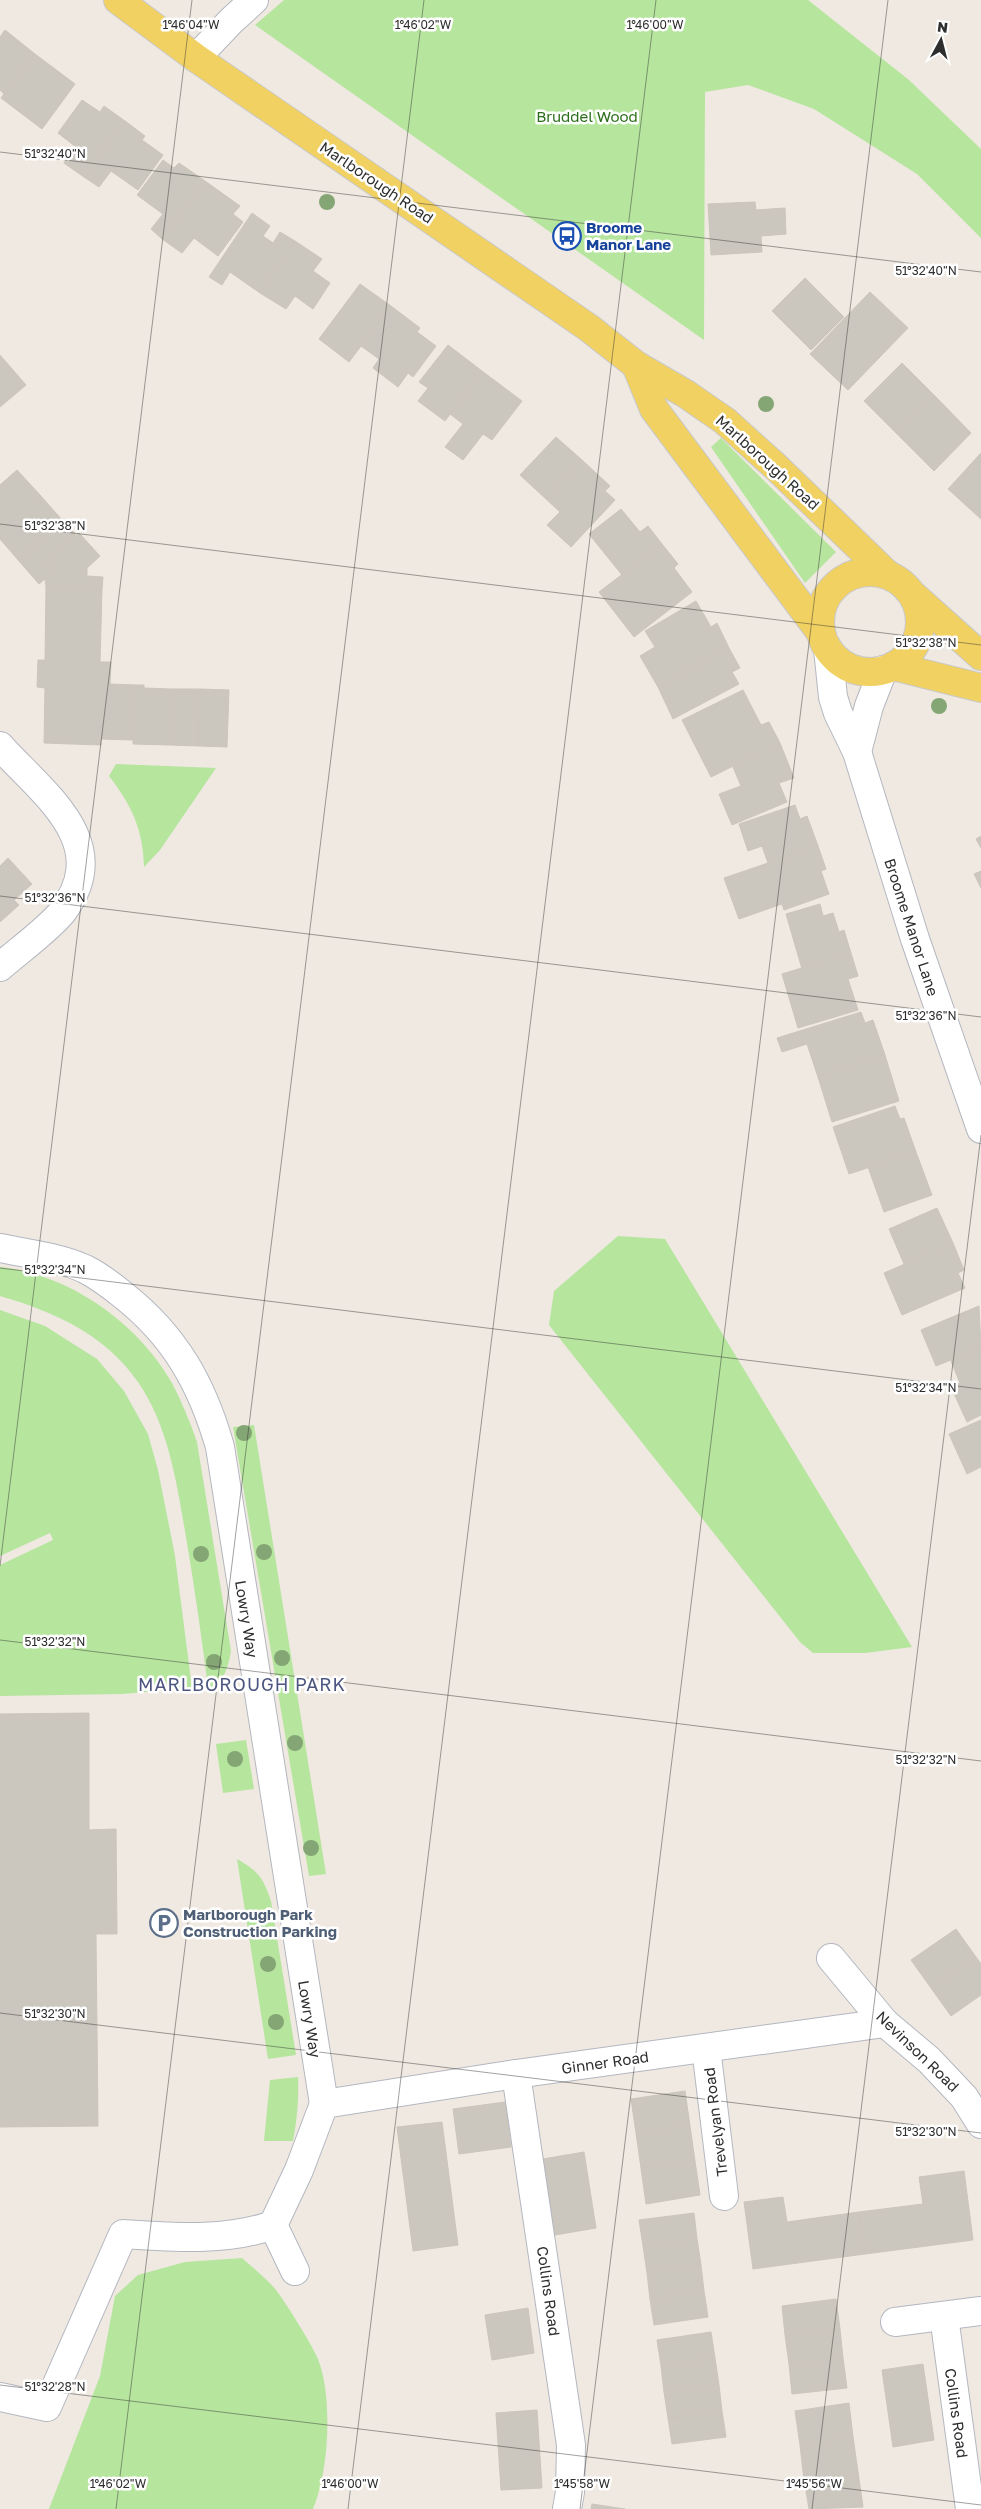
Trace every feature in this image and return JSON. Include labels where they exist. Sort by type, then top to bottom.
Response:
[{"type":"main road","name":"Marlborough Road","points":[[118,0],[196,58],[589,328],[636,365],[686,394],[725,421],[776,467],[888,575]]},
{"type":"main road","name":"Marlborough Road","points":[[636,365],[654,410],[824,641]]},
{"type":"main road","points":[[914,596],[920,612],[920,630],[915,646],[904,660],[888,668],[872,672],[855,670],[840,662],[824,641],[820,619],[823,604],[830,591],[841,581],[854,574],[871,571],[888,575],[903,583],[914,596],[981,656]]},
{"type":"main road","points":[[888,668],[981,688]]},
{"type":"street","points":[[196,58],[230,20],[254,0]]},
{"type":"street","name":"Broome Manor Lane","points":[[824,641],[833,697],[838,713],[857,752],[915,939],[981,1129]]},
{"type":"street","points":[[857,752],[869,706],[888,668]]},
{"type":"street","points":[[0,746],[47,796],[77,836],[82,874],[62,912],[0,966]]},
{"type":"street","name":"Lowry Way","points":[[0,1248],[51,1258],[86,1269],[111,1285],[148,1314],[176,1348],[193,1376],[211,1415],[222,1457],[324,2104]]},
{"type":"street","name":"Nevinson Road","points":[[831,1958],[885,2023],[929,2060],[964,2097],[981,2124]]},
{"type":"street","name":"Ginner Road","points":[[324,2104],[516,2074],[885,2023]]},
{"type":"street","name":"Trevelyan Road","points":[[706,2048],[724,2196]]},
{"type":"street","name":"Collins Road","points":[[516,2074],[572,2445],[570,2492],[567,2509]]},
{"type":"street","points":[[0,2397],[47,2407],[123,2234],[206,2237],[257,2231],[273,2225],[311,2140],[324,2104]]},
{"type":"street","points":[[273,2225],[296,2271]]},
{"type":"street","points":[[895,2322],[981,2311]]},
{"type":"street","name":"Collins Road","points":[[944,2316],[970,2509]]},
{"type":"green space","name":"Bruddel Wood","points":[[284,0],[808,0],[909,80],[981,149],[981,238],[917,174],[814,109],[748,85],[705,92],[704,340],[255,25]]},
{"type":"green space","points":[[721,438],[836,552],[805,583],[711,447]]},
{"type":"green space","points":[[116,764],[216,768],[160,850],[144,867],[139,829],[130,808],[109,776]]},
{"type":"green space","points":[[618,1236],[665,1239],[912,1647],[865,1653],[813,1653],[800,1642],[549,1325],[554,1291]]},
{"type":"green space","points":[[0,1267],[26,1272],[51,1280],[76,1291],[99,1305],[121,1322],[140,1341],[158,1361],[176,1390],[197,1442],[231,1651],[224,1675],[209,1694],[183,1517],[175,1477],[164,1437],[149,1399],[125,1365],[94,1338],[59,1317],[0,1296]]},
{"type":"green space","points":[[0,1310],[45,1326],[97,1359],[124,1391],[148,1434],[158,1470],[175,1556],[192,1688],[122,1694],[0,1696],[0,1565],[53,1540],[50,1533],[0,1556]]},
{"type":"green space","points":[[254,1425],[326,1874],[309,1876],[233,1427]]},
{"type":"green space","points":[[246,1740],[254,1789],[223,1793],[216,1744]]},
{"type":"green space","points":[[237,1859],[259,1875],[271,1901],[296,2055],[268,2059]]},
{"type":"green space","points":[[298,2077],[296,2125],[293,2141],[264,2141],[270,2080]]},
{"type":"green space","points":[[242,2258],[276,2290],[315,2352],[323,2375],[327,2413],[326,2455],[323,2475],[313,2509],[49,2509],[100,2376],[115,2296],[138,2275],[185,2262]]},
{"type":"building","points":[[5,30],[35,54],[4,94],[0,90],[0,37]]},
{"type":"building","points":[[35,54],[75,84],[42,129],[1,98]]},
{"type":"building","points":[[82,100],[100,112],[104,106],[125,121],[84,177],[64,163],[76,147],[58,133]]},
{"type":"building","points":[[125,121],[145,136],[142,140],[163,155],[138,190],[111,171],[99,187],[84,177]]},
{"type":"building","points":[[163,160],[174,168],[179,163],[205,181],[162,239],[151,229],[163,214],[137,195]]},
{"type":"building","points":[[205,181],[240,206],[233,214],[243,222],[218,256],[194,238],[182,253],[162,239]]},
{"type":"building","points":[[755,202],[756,210],[785,208],[786,234],[761,236],[762,252],[711,255],[708,204]]},
{"type":"building","points":[[252,213],[270,226],[263,236],[273,243],[280,232],[295,241],[260,293],[230,272],[222,285],[209,277]]},
{"type":"building","points":[[295,241],[322,259],[313,271],[330,283],[313,309],[295,296],[286,309],[260,293]]},
{"type":"building","points":[[805,278],[844,317],[811,350],[772,311]]},
{"type":"building","points":[[360,284],[391,306],[349,362],[319,339]]},
{"type":"building","points":[[870,292],[908,328],[848,390],[810,354]]},
{"type":"building","points":[[391,306],[420,328],[417,332],[436,346],[413,377],[408,373],[398,387],[373,368],[379,359],[361,346]]},
{"type":"building","points":[[448,345],[482,371],[445,421],[418,401],[428,388],[419,382]]},
{"type":"building","points":[[0,355],[26,385],[0,407]]},
{"type":"building","points":[[902,363],[935,396],[897,434],[864,401]]},
{"type":"building","points":[[482,371],[522,401],[492,440],[483,434],[463,460],[445,447],[463,424],[450,414]]},
{"type":"building","points":[[935,396],[971,433],[934,471],[897,434]]},
{"type":"building","points":[[556,437],[582,460],[546,499],[520,475]]},
{"type":"building","points":[[981,453],[981,519],[948,489]]},
{"type":"building","points":[[582,460],[610,486],[605,491],[615,500],[571,547],[547,525],[560,512],[546,499]]},
{"type":"building","points":[[17,470],[40,495],[0,531],[0,485]]},
{"type":"building","points":[[40,495],[63,521],[19,561],[0,539],[0,531]]},
{"type":"building","points":[[621,509],[640,532],[648,526],[662,544],[622,575],[589,534]]},
{"type":"building","points":[[63,521],[76,535],[46,562],[54,571],[39,584],[19,561]]},
{"type":"building","points":[[79,533],[100,556],[87,568],[87,576],[103,577],[102,589],[46,587],[45,579],[54,571],[46,562]]},
{"type":"building","points":[[662,544],[678,564],[674,568],[692,592],[634,637],[599,592]]},
{"type":"building","points":[[46,587],[102,589],[100,662],[111,662],[110,684],[135,685],[133,740],[101,739],[101,745],[44,743],[45,688],[37,687],[38,660],[45,660]]},
{"type":"building","points":[[696,601],[711,627],[717,623],[729,648],[658,687],[640,656],[655,647],[645,631]]},
{"type":"building","points":[[729,648],[740,668],[732,672],[739,684],[673,719],[658,687]]},
{"type":"building","points":[[135,685],[144,685],[144,688],[171,689],[170,745],[133,744]]},
{"type":"building","points":[[171,689],[200,689],[199,746],[170,745]]},
{"type":"building","points":[[200,689],[229,690],[227,747],[199,746]]},
{"type":"building","points":[[743,690],[761,725],[769,722],[780,743],[711,777],[682,720]]},
{"type":"building","points":[[780,743],[794,778],[779,783],[787,802],[732,825],[719,794],[741,786],[733,767]]},
{"type":"building","points":[[795,805],[800,819],[807,816],[818,846],[768,863],[762,846],[748,851],[739,824]]},
{"type":"building","points":[[981,836],[981,848],[976,839]]},
{"type":"building","points":[[818,846],[826,869],[821,871],[829,894],[784,910],[782,904],[739,919],[724,878]]},
{"type":"building","points":[[8,858],[32,884],[14,900],[19,905],[0,922],[0,866]]},
{"type":"building","points":[[981,871],[981,888],[974,874]]},
{"type":"building","points":[[820,904],[823,916],[833,913],[839,932],[844,930],[851,953],[802,969],[786,914]]},
{"type":"building","points":[[851,953],[858,976],[848,979],[858,1010],[798,1028],[782,974]]},
{"type":"building","points":[[861,1012],[865,1023],[873,1020],[885,1055],[818,1077],[807,1044],[782,1052],[777,1038]]},
{"type":"building","points":[[885,1055],[899,1101],[832,1122],[818,1077]]},
{"type":"building","points":[[895,1106],[900,1119],[904,1118],[916,1152],[849,1174],[833,1127]]},
{"type":"building","points":[[916,1152],[932,1195],[884,1212],[868,1167]]},
{"type":"building","points":[[937,1208],[953,1243],[904,1264],[889,1229]]},
{"type":"building","points":[[953,1243],[964,1270],[958,1273],[965,1288],[902,1315],[884,1273]]},
{"type":"building","points":[[979,1306],[981,1348],[936,1366],[921,1330]]},
{"type":"building","points":[[981,1348],[981,1415],[967,1422],[951,1387],[960,1383],[951,1361]]},
{"type":"building","points":[[981,1420],[981,1467],[967,1474],[949,1434]]},
{"type":"building","points":[[89,1713],[89,1830],[116,1829],[117,1934],[96,1934],[98,2126],[0,2127],[0,1714]]},
{"type":"building","points":[[956,1929],[976,1957],[931,1988],[911,1960]]},
{"type":"building","points":[[976,1957],[981,1964],[981,1995],[951,2016],[931,1988]]},
{"type":"building","points":[[685,2091],[690,2126],[636,2133],[631,2099]]},
{"type":"building","points":[[505,2102],[511,2147],[459,2154],[453,2109]]},
{"type":"building","points":[[442,2122],[458,2245],[413,2251],[397,2127]]},
{"type":"building","points":[[690,2126],[695,2161],[641,2168],[636,2133]]},
{"type":"building","points":[[584,2152],[596,2228],[555,2235],[543,2159]]},
{"type":"building","points":[[695,2161],[700,2195],[646,2204],[641,2168]]},
{"type":"building","points":[[964,2171],[973,2240],[865,2254],[859,2212],[923,2204],[919,2177]]},
{"type":"building","points":[[783,2197],[787,2222],[859,2212],[865,2254],[753,2269],[744,2202]]},
{"type":"building","points":[[694,2213],[697,2239],[643,2246],[639,2220]]},
{"type":"building","points":[[697,2239],[701,2265],[647,2273],[643,2246]]},
{"type":"building","points":[[701,2265],[704,2291],[650,2299],[647,2273]]},
{"type":"building","points":[[704,2291],[708,2317],[654,2325],[650,2299]]},
{"type":"building","points":[[836,2299],[840,2329],[785,2335],[782,2306]]},
{"type":"building","points":[[528,2308],[534,2353],[492,2360],[485,2315]]},
{"type":"building","points":[[840,2329],[843,2358],[789,2364],[785,2335]]},
{"type":"building","points":[[711,2332],[715,2358],[661,2366],[657,2340]]},
{"type":"building","points":[[715,2358],[719,2385],[664,2392],[661,2366]]},
{"type":"building","points":[[843,2358],[847,2388],[792,2394],[789,2364]]},
{"type":"building","points":[[923,2364],[934,2440],[893,2447],[882,2370]]},
{"type":"building","points":[[719,2385],[722,2411],[668,2418],[664,2392]]},
{"type":"building","points":[[849,2403],[853,2437],[800,2445],[795,2411]]},
{"type":"building","points":[[537,2410],[542,2488],[501,2490],[496,2413]]},
{"type":"building","points":[[722,2411],[726,2437],[672,2444],[668,2418]]},
{"type":"building","points":[[853,2437],[858,2472],[804,2480],[800,2445]]},
{"type":"building","points":[[858,2472],[863,2507],[809,2509],[804,2480]]},
{"type":"building","points":[[592,2504],[625,2509],[591,2509]]},
{"type":"place","name":"Broome Manor Lane","points":[[567,236]]},
{"type":"place","name":"Marlborough Park Construction Parking","points":[[164,1923]]},
{"type":"district","name":"MARLBOROUGH PARK","points":[[242,1684]]}]
